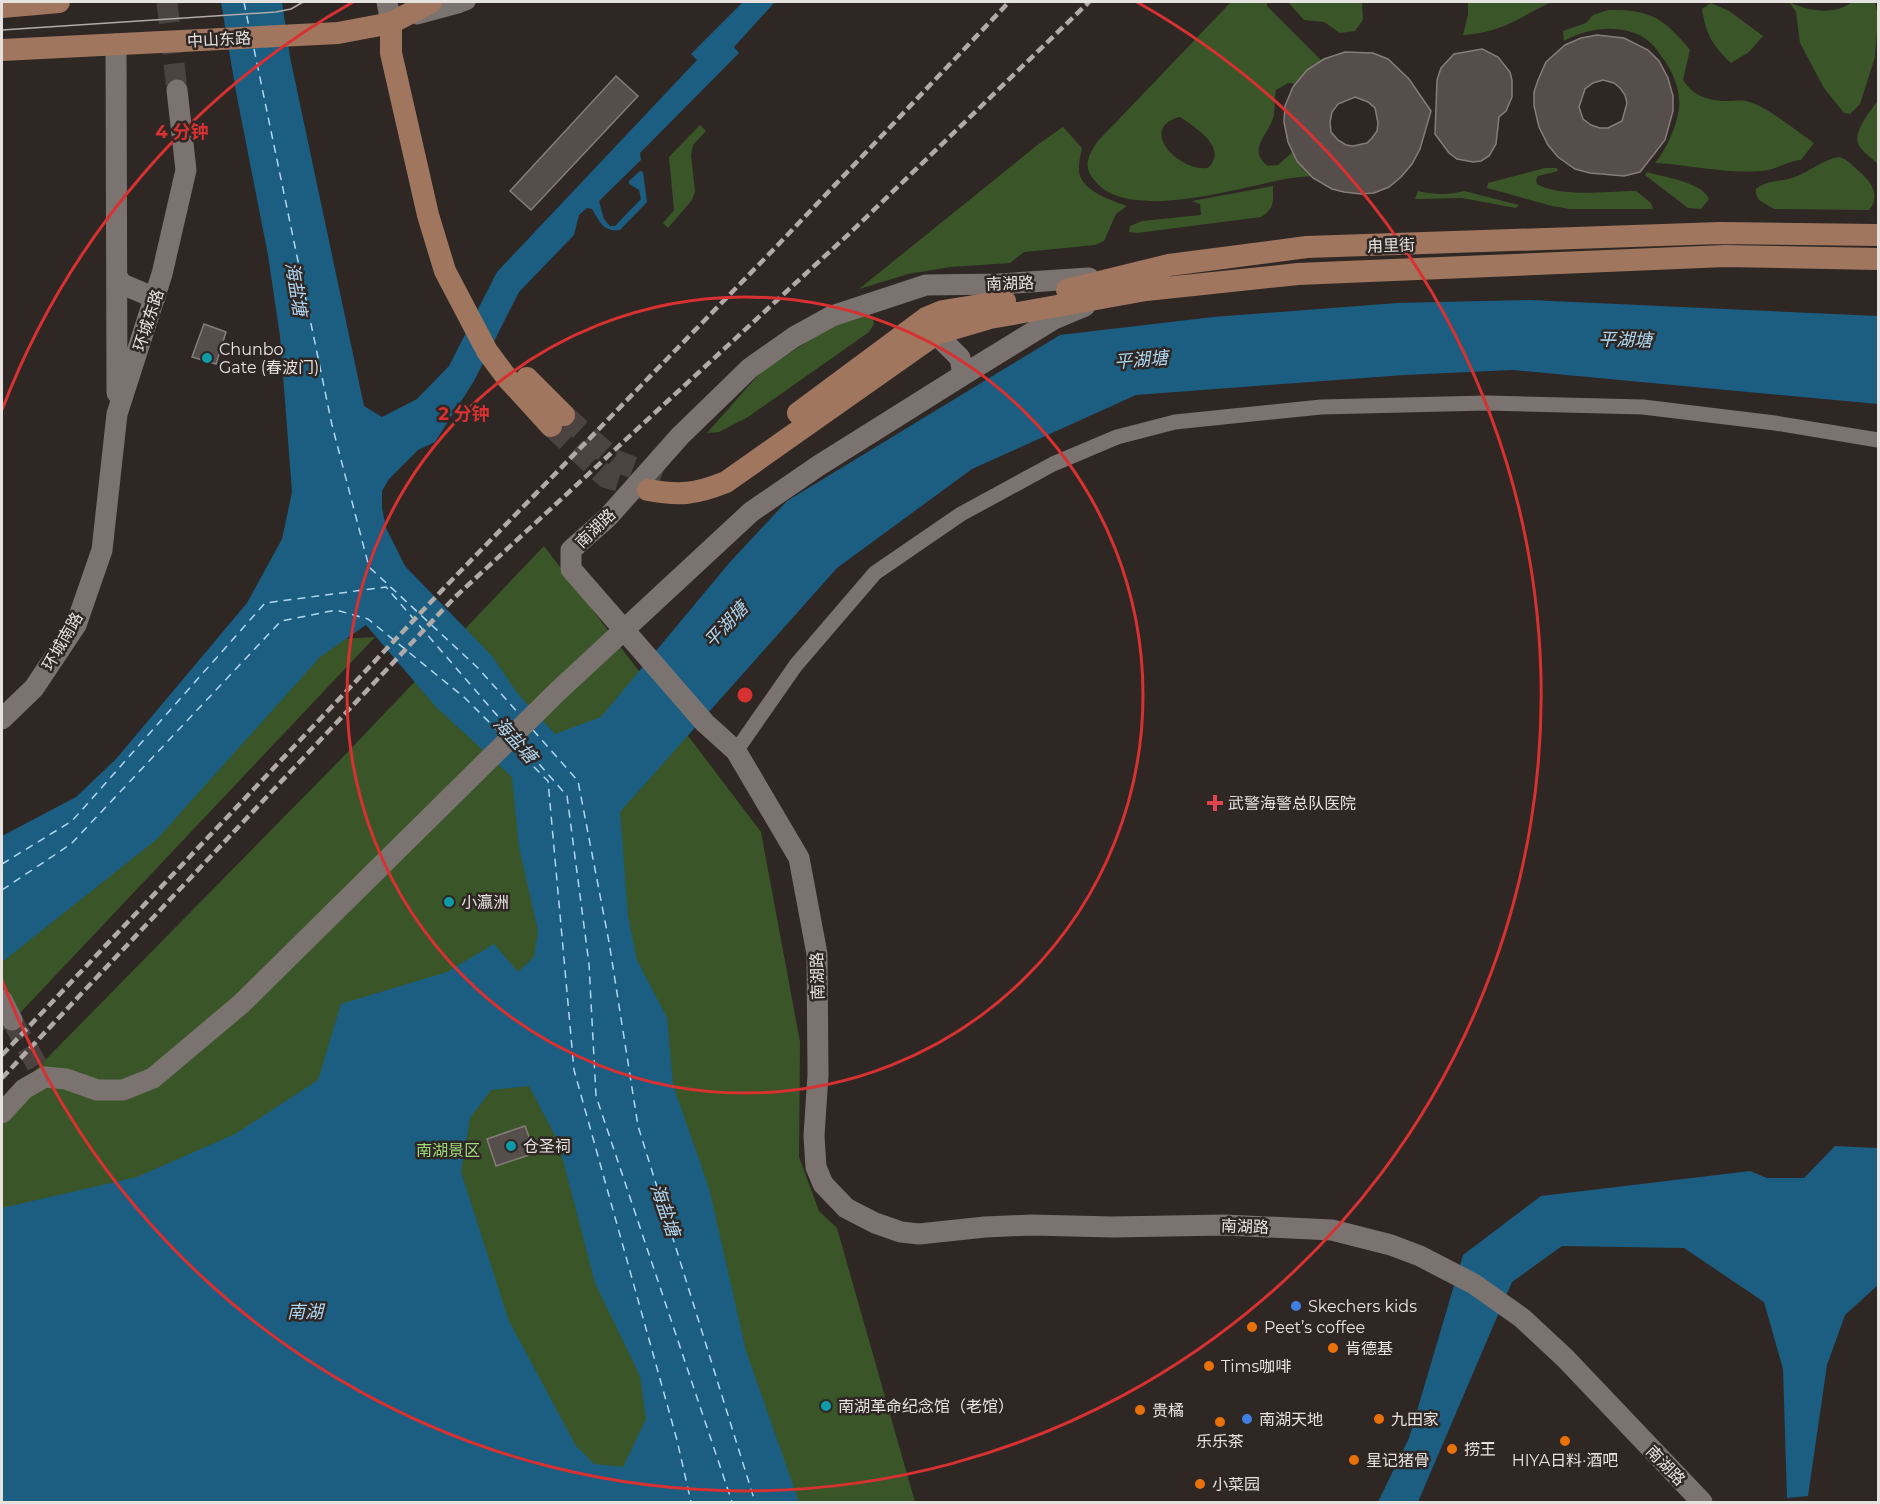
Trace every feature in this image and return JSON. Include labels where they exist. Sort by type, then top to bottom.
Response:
[{"type":"main road","points":[[2,7],[59,2]]},
{"type":"main road","name":"中山东路","points":[[2,50],[338,33],[389,12],[430,2]]},
{"type":"main road","points":[[389,12],[405,52],[454,255],[471,295],[512,361],[536,388],[558,420]]},
{"type":"main road","name":"甪里街","points":[[925,326],[943,311],[1070,290],[1169,265],[1307,247],[1720,233],[1878,235]]},
{"type":"main road","name":"甪里街","points":[[925,326],[990,318],[1146,290],[1298,274],[1725,256],[1878,259]]},
{"type":"main road","points":[[655,484],[686,480],[728,465],[925,326]]},
{"type":"street","points":[[389,12],[458,6],[468,2]]},
{"type":"street","points":[[116,44],[117,414]]},
{"type":"street","name":"环城东路","points":[[102,550],[117,414],[162,274],[186,170],[177,90]]},
{"type":"street","name":"南湖路","points":[[1169,265],[1077,280],[926,285],[832,316],[794,337],[750,368],[680,436],[608,517],[571,550],[571,569],[705,723],[736,751],[799,858],[817,954],[818,1075],[814,1136],[816,1167],[823,1184],[846,1208],[875,1223],[900,1232],[919,1234],[1019,1226],[1225,1225],[1332,1230],[1391,1245],[1420,1256],[1474,1284],[1522,1318],[1565,1358],[1702,1503]]},
{"type":"street","points":[[118,278],[122,284],[155,298]]},
{"type":"street","points":[[911,290],[925,326],[960,358],[963,375]]},
{"type":"street","points":[[2,1113],[42,1072],[97,1090],[123,1090],[153,1078],[241,1004],[557,692],[752,512],[818,466],[1054,319],[1104,298]]},
{"type":"street","points":[[736,751],[796,665],[875,573],[961,514],[1053,464],[1117,437],[1175,422],[1321,407],[1487,403],[1643,407],[1774,423],[1878,440]]},
{"type":"street","name":"环城南路","points":[[2,719],[34,688],[76,625],[102,550]]},
{"type":"street","points":[[2,1000],[12,1020]]},
{"type":"green space","points":[[1231,2],[1267,2],[1267,6],[1324,63],[1307,85],[1288,83],[1276,90],[1274,114],[1261,141],[1259,154],[1268,166],[1278,165],[1305,141],[1333,176],[1291,178],[1188,199],[1134,200],[1112,194],[1091,176],[1088,161],[1098,141]],"holes":[[[1180,117],[1201,132],[1212,146],[1215,153],[1208,168],[1184,163],[1166,147],[1162,138],[1162,130],[1168,122]]]},
{"type":"green space","points":[[1288,2],[1362,2],[1363,20],[1355,31],[1340,33],[1324,22],[1304,20]]},
{"type":"green space","points":[[1468,2],[1551,2],[1499,28],[1463,35],[1468,15]]},
{"type":"green space","points":[[1789,2],[1804,8],[1829,11],[1852,2],[1875,2],[1878,16],[1875,57],[1860,104],[1850,114],[1844,113],[1824,88],[1800,43],[1796,12]]},
{"type":"green space","points":[[1711,3],[1729,11],[1763,36],[1749,52],[1731,63],[1711,39],[1706,25],[1702,9]]},
{"type":"green space","points":[[1608,10],[1635,11],[1646,14],[1672,30],[1690,50],[1683,80],[1697,94],[1714,100],[1754,103],[1814,143],[1801,160],[1762,171],[1721,170],[1655,163],[1670,138],[1678,116],[1679,103],[1674,78],[1655,48],[1645,38],[1634,33],[1610,29],[1586,32],[1564,41],[1563,31],[1586,23],[1593,15]]},
{"type":"green space","points":[[1878,100],[1878,164],[1860,147],[1858,136],[1859,129]]},
{"type":"green space","points":[[700,125],[706,131],[693,145],[691,155],[695,191],[692,200],[668,228],[663,223],[674,210],[669,157]]},
{"type":"green space","points":[[1063,127],[1082,148],[1079,173],[1086,185],[1103,196],[1127,206],[1116,214],[1104,241],[1095,245],[1024,252],[1010,263],[950,267],[908,274],[859,289],[1040,143]]},
{"type":"green space","points":[[1839,157],[1851,164],[1872,186],[1874,200],[1869,210],[1774,209],[1759,200],[1756,194],[1756,189],[1764,184],[1792,178],[1827,160]]},
{"type":"green space","points":[[1545,168],[1557,168],[1558,171],[1538,176],[1537,184],[1547,188],[1572,192],[1636,191],[1651,203],[1653,209],[1570,209],[1487,188],[1488,183]]},
{"type":"green space","points":[[1647,172],[1691,184],[1705,193],[1709,199],[1701,209],[1688,208],[1645,175]]},
{"type":"green space","points":[[1273,186],[1272,204],[1269,211],[1261,217],[1137,233],[1129,232],[1130,226],[1142,221],[1201,215],[1200,204],[1192,201]]},
{"type":"green space","points":[[1418,191],[1441,194],[1464,191],[1519,205],[1516,208],[1462,198],[1415,199]]},
{"type":"green space","points":[[860,313],[872,316],[874,324],[869,332],[748,417],[719,432],[707,433],[760,373],[832,325]]},
{"type":"green space","name":"南湖景区","points":[[544,546],[761,832],[800,1042],[799,1157],[819,1211],[837,1228],[915,1502],[2,1502],[2,1104],[341,759]]},
{"type":"green space","points":[[375,637],[2,1032],[2,960],[325,640]]},
{"type":"water","points":[[221,2],[282,2],[290,57],[364,406],[382,417],[417,399],[449,366],[497,272],[697,60],[691,54],[743,2],[775,2],[734,47],[739,53],[640,153],[641,160],[599,201],[604,219],[610,226],[615,226],[641,199],[639,190],[629,184],[629,181],[640,171],[643,172],[647,202],[620,230],[606,228],[592,209],[587,208],[579,215],[574,235],[519,292],[474,381],[435,442],[418,450],[389,479],[382,491],[382,508],[386,528],[405,566],[492,656],[518,694],[555,734],[601,717],[730,562],[787,501],[1060,335],[1213,317],[1397,303],[1530,300],[1878,316],[1878,404],[1512,370],[1404,375],[1136,395],[972,469],[837,568],[620,812],[628,916],[637,960],[667,1018],[673,1085],[709,1188],[746,1351],[799,1502],[2,1502],[2,1208],[137,1177],[235,1134],[318,1080],[341,1004],[447,972],[494,944],[518,972],[534,957],[538,931],[519,847],[512,777],[436,707],[366,625],[320,657],[157,839],[2,962],[2,836],[76,797],[116,759],[247,603],[282,539],[292,492],[280,336],[268,255]],"holes":[[[529,1086],[558,1141],[595,1283],[640,1376],[646,1419],[623,1467],[594,1464],[576,1446],[509,1321],[461,1172],[470,1118],[491,1090]]]},
{"type":"water","points":[[1835,1146],[1878,1148],[1878,1285],[1845,1315],[1827,1365],[1808,1496],[1787,1498],[1783,1369],[1764,1302],[1684,1248],[1562,1246],[1512,1282],[1418,1502],[1378,1502],[1409,1438],[1463,1255],[1541,1196],[1750,1171],[1767,1178],[1804,1178]]},
{"type":"building","points":[[1597,35],[1624,38],[1648,50],[1659,61],[1668,78],[1673,96],[1673,111],[1665,140],[1640,172],[1624,176],[1590,173],[1575,169],[1558,157],[1548,145],[1539,127],[1534,106],[1534,92],[1546,62],[1565,45],[1581,38]],"holes":[[[1603,80],[1614,83],[1625,95],[1627,103],[1622,121],[1608,128],[1591,125],[1583,119],[1579,107],[1585,89]]]},
{"type":"building","points":[[1482,49],[1498,57],[1510,72],[1512,97],[1506,111],[1499,117],[1496,144],[1489,156],[1481,161],[1473,162],[1457,159],[1449,153],[1435,134],[1437,80],[1441,68],[1454,54]]},
{"type":"building","points":[[1345,52],[1373,53],[1388,59],[1409,79],[1431,111],[1420,149],[1412,164],[1389,187],[1374,193],[1361,194],[1332,189],[1313,178],[1297,161],[1288,142],[1284,122],[1285,106],[1293,87],[1307,70],[1324,59]],"holes":[[[1355,97],[1368,102],[1375,108],[1378,123],[1377,131],[1372,138],[1367,143],[1353,146],[1338,140],[1331,132],[1330,122],[1332,112],[1338,104]]]},
{"type":"building","points":[[616,76],[638,96],[531,210],[510,191]]},
{"type":"building","points":[[204,324],[226,332],[216,364],[192,357]]},
{"type":"building","name":"仓圣祠","points":[[525,1126],[535,1153],[496,1166],[487,1139]]},
{"type":"ferry route","points":[[244,2],[249,27]]},
{"type":"ferry route","points":[[254,49],[332,425],[369,567],[478,668],[520,715]]},
{"type":"ferry route","points":[[2,864],[72,821],[265,603],[386,587],[508,728]]},
{"type":"ferry route","points":[[2,890],[71,844],[281,621],[336,610],[368,619],[465,698],[500,733]]},
{"type":"ferry route","points":[[533,730],[578,781],[609,942],[638,1126],[755,1502]]},
{"type":"ferry route","points":[[521,743],[567,796],[589,964],[596,1096],[732,1502]]},
{"type":"ferry route","points":[[514,747],[548,781],[574,1070],[677,1440],[691,1502]]},
{"type":"tunnel","points":[[167,2],[177,90]]},
{"type":"tunnel","points":[[564,415],[614,460],[661,478]]},
{"type":"tunnel","points":[[551,426],[606,477],[648,490]]},
{"type":"tunnel","points":[[12,1020],[38,1067]]},
{"type":"tram line","points":[[2,30],[276,12],[291,9],[303,2]]},
{"type":"railway","points":[[2,1055],[446,586],[775,248],[1009,2]]},
{"type":"railway","points":[[2,1078],[454,598],[851,232],[1089,2]]},
{"type":"place","name":"Chunbo Gate (春波门)","points":[[207,358]]},
{"type":"place","name":"武警海警总队医院","points":[[1215,803]]},
{"type":"place","name":"小瀛洲","points":[[449,902]]},
{"type":"place","name":"仓圣祠","points":[[511,1146]]},
{"type":"place","name":"Skechers kids","points":[[1296,1306]]},
{"type":"place","name":"Peet’s coffee","points":[[1252,1327]]},
{"type":"place","name":"肯德基","points":[[1333,1348]]},
{"type":"place","name":"Tims咖啡","points":[[1209,1366]]},
{"type":"place","name":"南湖革命纪念馆（老馆）","points":[[826,1406]]},
{"type":"place","name":"贵橘","points":[[1140,1410]]},
{"type":"place","name":"南湖天地","points":[[1247,1419]]},
{"type":"place","name":"九田家","points":[[1379,1419]]},
{"type":"place","name":"乐乐茶","points":[[1220,1422]]},
{"type":"place","name":"HIYA日料·酒吧","points":[[1565,1441]]},
{"type":"place","name":"捞王","points":[[1452,1449]]},
{"type":"place","name":"星记猪骨","points":[[1354,1460]]},
{"type":"place","name":"小菜园","points":[[1200,1484]]},
{"type":"water label","name":"海盐塘","points":[[296,289]]},
{"type":"water label","name":"平湖塘","points":[[1625,340]]},
{"type":"water label","name":"平湖塘","points":[[1141,360]]},
{"type":"water label","name":"平湖塘","points":[[726,625]]},
{"type":"water label","name":"海盐塘","points":[[515,740]]},
{"type":"water label","name":"海盐塘","points":[[665,1210]]},
{"type":"water label","name":"南湖","points":[[305,1312]]}]
